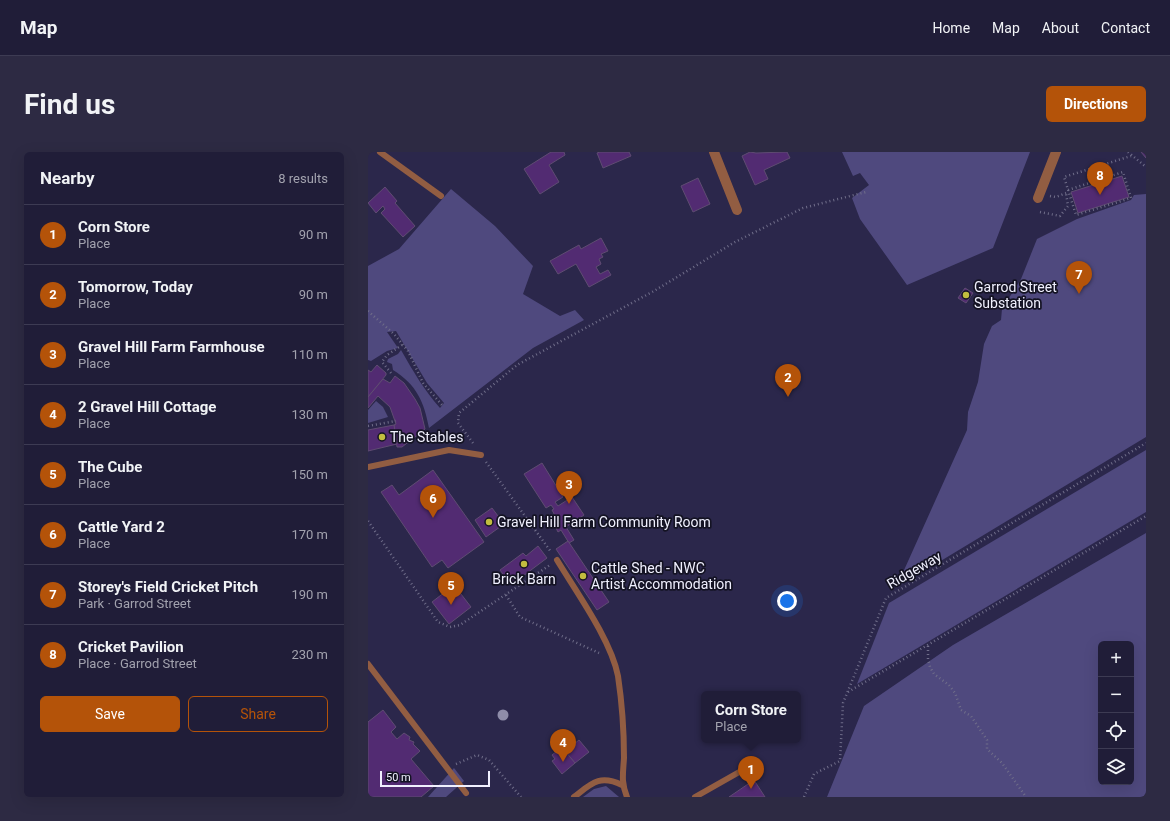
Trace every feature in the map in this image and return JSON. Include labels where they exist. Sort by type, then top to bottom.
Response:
[{"type":"street","points":[[714,152],[737,210]]},
{"type":"street","points":[[1038,198],[1056,152]]},
{"type":"lane","points":[[380,152],[441,196]]},
{"type":"lane","points":[[368,468],[449,450],[481,455]]},
{"type":"lane","points":[[557,560],[605,641],[614,660],[622,704],[624,758],[622,785],[627,797]]},
{"type":"lane","points":[[368,664],[466,793]]},
{"type":"lane","points":[[695,797],[741,771]]},
{"type":"lane","points":[[574,797],[600,779],[614,781],[622,785]]},
{"type":"path","points":[[1128,152],[1146,167]]},
{"type":"path","points":[[1056,197],[1068,192],[1094,182],[1123,172],[1131,198],[1076,215],[1068,192],[1064,177],[1131,156]]},
{"type":"path","points":[[1091,168],[1094,182]]},
{"type":"path","points":[[368,521],[438,622],[450,627],[460,625],[506,595],[557,560],[458,423],[459,413],[516,365],[654,291],[735,242],[803,208],[866,192]]},
{"type":"path","points":[[1040,212],[1060,216],[1068,206],[1068,192]]},
{"type":"path","points":[[368,311],[394,334],[408,352],[424,383],[442,405]]},
{"type":"path","points":[[391,373],[382,362],[387,355],[402,345]]},
{"type":"path","points":[[368,426],[396,421]]},
{"type":"path","name":"Ridgeway","points":[[804,797],[814,774],[840,761],[843,703],[886,598],[1146,443]]},
{"type":"path","points":[[848,692],[1146,516]]},
{"type":"path","points":[[506,595],[520,617],[614,660]]},
{"type":"path","points":[[928,646],[928,659],[934,674],[949,684],[961,710],[971,716],[988,740],[987,749],[1002,764],[1026,797]]},
{"type":"path","points":[[447,769],[477,755],[489,760],[521,797]]},
{"type":"shaded area","points":[[842,152],[1030,152],[993,248],[907,285],[860,219],[852,198],[869,185],[860,173],[853,176]]},
{"type":"shaded area","points":[[451,189],[495,226],[533,266],[523,294],[560,316],[575,310],[584,320],[533,348],[429,428],[422,402],[414,388],[393,370],[392,364],[387,362],[388,359],[398,354],[401,350],[434,401],[440,408],[444,403],[427,383],[396,331],[387,332],[398,348],[387,351],[371,361],[368,360],[368,266],[399,249]]},
{"type":"shaded area","points":[[1146,194],[1146,437],[896,588],[967,430],[968,412],[978,382],[984,344],[992,326],[1001,320],[1002,309],[1021,279],[1037,239],[1077,219],[1131,200],[1134,195]]},
{"type":"shaded area","points":[[376,401],[383,407],[388,417],[368,423],[368,410]]},
{"type":"shaded area","points":[[1146,450],[1146,512],[857,684],[889,603]]},
{"type":"shaded area","points":[[1146,533],[1146,797],[827,797],[864,706],[953,645]]},
{"type":"shaded area","points":[[454,768],[464,781],[446,797],[428,797]]},
{"type":"shaded area","points":[[606,786],[619,797],[583,797],[594,789]]},
{"type":"building","points":[[551,152],[564,152],[565,155],[549,165],[559,182],[540,194],[524,169]]},
{"type":"building","points":[[629,152],[631,156],[603,168],[597,153]]},
{"type":"building","points":[[750,152],[787,152],[790,158],[764,170],[768,179],[755,185],[742,156]]},
{"type":"building","points":[[1141,152],[1146,152],[1146,158]]},
{"type":"building","points":[[1122,176],[1129,197],[1078,213],[1071,192]]},
{"type":"building","points":[[698,178],[710,204],[693,212],[681,186]]},
{"type":"building","points":[[385,187],[397,201],[395,203],[415,226],[403,237],[381,213],[385,209],[383,206],[376,213],[368,203]]},
{"type":"building","points":[[601,238],[608,251],[601,254],[603,257],[599,259],[601,264],[596,267],[600,274],[608,270],[611,275],[589,287],[576,264],[558,274],[550,261],[579,245],[581,249]]},
{"type":"building","name":"Garrod Street Substation","points":[[965,288],[973,293],[966,303],[958,298]]},
{"type":"building","points":[[377,365],[386,373],[386,375],[368,397],[368,370],[371,372]]},
{"type":"building","points":[[395,376],[404,383],[415,399],[420,408],[425,429],[402,447],[397,447],[394,425],[396,424],[390,407],[378,396],[368,408],[368,397],[383,379],[390,383]]},
{"type":"building","name":"The Stables","points":[[394,425],[397,444],[368,451],[368,430]]},
{"type":"building","points":[[542,463],[563,497],[555,502],[558,506],[572,497],[584,515],[566,527],[574,540],[569,543],[561,530],[558,532],[554,524],[558,521],[552,510],[554,509],[551,505],[546,508],[524,474]]},
{"type":"building","points":[[433,470],[484,542],[448,568],[442,560],[432,567],[381,492],[392,485],[399,495]]},
{"type":"building","name":"Gravel Hill Farm Community Room","points":[[492,508],[504,524],[486,537],[475,520]]},
{"type":"building","name":"Cattle Shed - NWC Artist Accommodation","points":[[568,541],[609,602],[597,610],[556,549]]},
{"type":"building","name":"Brick Barn","points":[[538,546],[547,558],[511,585],[500,570],[523,553],[526,556]]},
{"type":"building","points":[[454,585],[471,607],[449,624],[432,602]]},
{"type":"building","points":[[383,710],[396,727],[391,732],[397,739],[404,733],[410,737],[409,740],[414,742],[413,744],[420,751],[411,759],[434,786],[421,797],[370,797],[368,795],[368,722]]},
{"type":"building","points":[[571,740],[574,744],[579,740],[589,752],[575,763],[565,751],[569,748],[566,744]]},
{"type":"building","points":[[557,751],[560,755],[565,751],[575,763],[562,774],[552,761],[555,759],[552,755]]},
{"type":"building","points":[[754,780],[765,797],[729,797]]},
{"type":"place","name":"Cricket Pavilion","points":[[1100,195]]},
{"type":"place","name":"Storey's Field Cricket Pitch","points":[[1079,294]]},
{"type":"place","name":"Garrod Street Substation","points":[[966,295]]},
{"type":"place","name":"Tomorrow, Today","points":[[788,397]]},
{"type":"place","name":"The Stables","points":[[382,437]]},
{"type":"place","name":"Gravel Hill Farm Farmhouse","points":[[569,504]]},
{"type":"place","name":"Cattle Yard 2","points":[[433,518]]},
{"type":"place","name":"Gravel Hill Farm Community Room","points":[[489,522]]},
{"type":"place","name":"Brick Barn","points":[[524,564]]},
{"type":"place","name":"Cattle Shed - NWC Artist Accommodation","points":[[583,576]]},
{"type":"place","name":"The Cube","points":[[451,605]]},
{"type":"place","name":"2 Gravel Hill Cottage","points":[[563,762]]},
{"type":"place","name":"Corn Store","points":[[751,789]]}]
